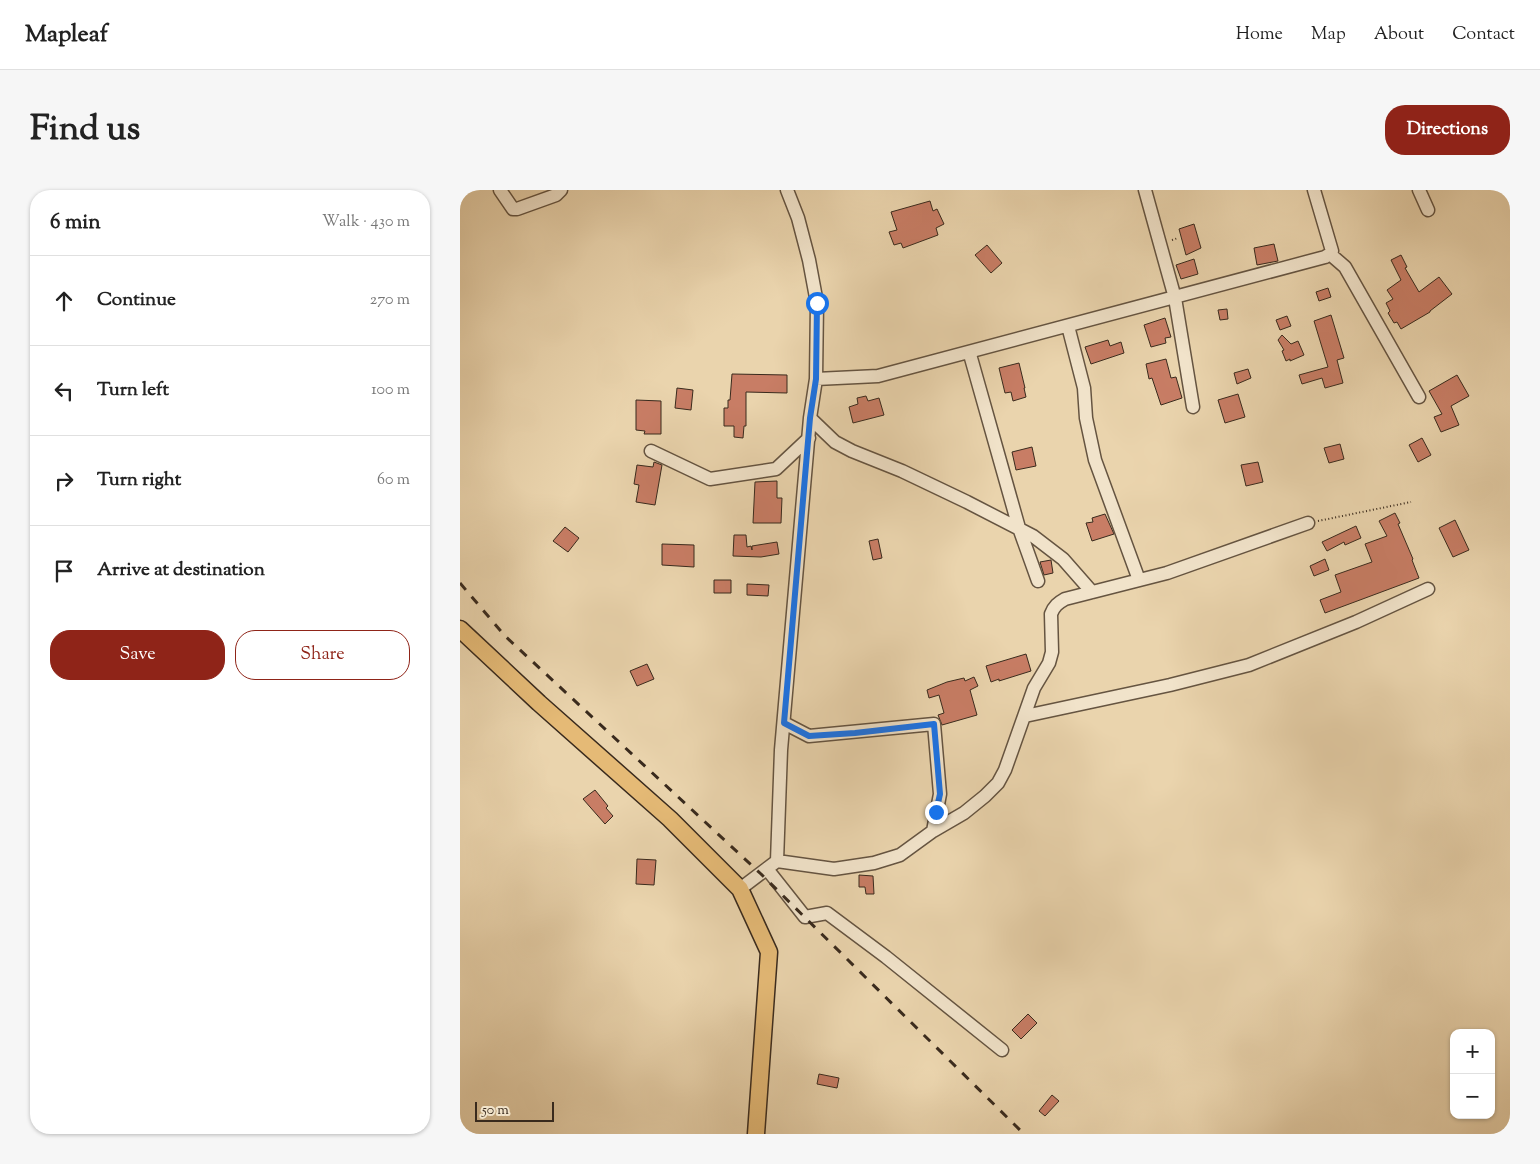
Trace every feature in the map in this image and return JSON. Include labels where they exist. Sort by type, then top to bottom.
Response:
[{"type":"main road","points":[[460,629],[539,703],[670,819],[740,889],[769,952],[756,1134]]},
{"type":"street","points":[[500,190],[510,207],[517,209],[556,194],[560,190]]},
{"type":"street","points":[[787,190],[798,218],[809,260],[817,303],[816,379],[810,418],[772,865],[804,917],[827,913],[886,957],[1002,1050]]},
{"type":"street","points":[[1144,190],[1175,298],[1193,407]]},
{"type":"street","points":[[1314,190],[1331,245],[1330,254]]},
{"type":"street","points":[[1419,190],[1428,210]]},
{"type":"street","points":[[816,379],[878,376],[1175,298],[1325,257],[1330,254]]},
{"type":"street","points":[[1330,254],[1345,267],[1419,398]]},
{"type":"street","points":[[1068,326],[1084,388],[1086,418],[1095,460],[1139,580]]},
{"type":"street","points":[[970,358],[1019,528],[1038,581]]},
{"type":"street","points":[[810,418],[835,442],[852,451],[902,471],[1033,536],[1064,560],[1092,592]]},
{"type":"street","points":[[651,451],[710,479],[776,469],[809,438]]},
{"type":"street","points":[[740,889],[772,865],[834,870],[874,864],[900,855],[933,831],[964,813],[998,783],[1005,770],[1034,688],[1049,662],[1052,652],[1051,614],[1053,608],[1058,603],[1065,599],[1167,573],[1308,523]]},
{"type":"street","points":[[1025,716],[1249,666],[1356,622],[1428,589]]},
{"type":"street","points":[[784,723],[809,736],[934,724],[940,794],[933,831]]},
{"type":"path","points":[[1308,523],[1411,502]]},
{"type":"building","points":[[930,201],[933,211],[937,209],[944,224],[936,228],[938,235],[903,248],[901,243],[894,245],[889,232],[897,230],[891,212]]},
{"type":"building","points":[[1194,224],[1201,248],[1186,255],[1179,229]]},
{"type":"building","points":[[1274,244],[1278,261],[1257,265],[1254,248]]},
{"type":"building","points":[[987,245],[1002,263],[991,273],[975,255]]},
{"type":"building","points":[[1401,255],[1407,267],[1405,268],[1419,292],[1439,277],[1452,294],[1430,312],[1401,329],[1397,322],[1394,323],[1388,313],[1390,311],[1386,303],[1393,299],[1387,290],[1401,280],[1391,260]]},
{"type":"building","points":[[1194,259],[1198,274],[1181,279],[1176,265]]},
{"type":"building","points":[[1328,288],[1331,297],[1319,301],[1316,292]]},
{"type":"building","points":[[1227,309],[1228,319],[1220,320],[1218,310]]},
{"type":"building","points":[[1331,315],[1344,358],[1337,360],[1343,383],[1325,388],[1322,378],[1302,384],[1299,375],[1328,367],[1314,321]]},
{"type":"building","points":[[1287,316],[1291,326],[1280,330],[1276,320]]},
{"type":"building","points":[[1165,318],[1171,337],[1165,338],[1166,343],[1151,347],[1144,325]]},
{"type":"building","points":[[1282,335],[1291,344],[1298,341],[1304,355],[1286,361],[1282,351],[1284,350],[1278,340]]},
{"type":"building","points":[[1108,340],[1110,346],[1121,342],[1124,353],[1091,364],[1085,347]]},
{"type":"building","points":[[1166,359],[1171,378],[1176,377],[1182,398],[1161,405],[1152,378],[1149,379],[1146,364]]},
{"type":"building","points":[[1019,363],[1026,397],[1013,401],[1011,392],[1005,393],[999,368]]},
{"type":"building","points":[[1248,369],[1251,378],[1237,384],[1234,373]]},
{"type":"building","points":[[732,374],[787,375],[787,393],[746,392],[746,426],[744,426],[743,438],[734,437],[734,426],[724,426],[724,408],[728,408],[728,400],[730,400]]},
{"type":"building","points":[[1457,375],[1469,396],[1451,406],[1459,425],[1441,432],[1434,417],[1442,414],[1429,391]]},
{"type":"building","points":[[677,388],[693,390],[691,410],[675,408]]},
{"type":"building","points":[[1238,394],[1245,417],[1225,423],[1218,400]]},
{"type":"building","points":[[866,396],[868,401],[879,398],[884,415],[853,423],[849,407],[858,404],[857,398]]},
{"type":"building","points":[[636,400],[661,401],[661,434],[644,434],[645,431],[636,430]]},
{"type":"building","points":[[1422,438],[1431,455],[1418,462],[1409,445]]},
{"type":"building","points":[[1340,444],[1344,459],[1329,463],[1324,448]]},
{"type":"building","points":[[1032,447],[1036,466],[1016,470],[1012,452]]},
{"type":"building","points":[[654,462],[662,465],[655,505],[636,502],[639,485],[634,484],[637,465],[653,467]]},
{"type":"building","points":[[1258,462],[1263,482],[1246,486],[1241,465]]},
{"type":"building","points":[[777,481],[777,498],[782,498],[781,523],[753,523],[755,482]]},
{"type":"building","points":[[1395,513],[1419,578],[1325,613],[1320,600],[1341,592],[1335,575],[1372,562],[1365,544],[1387,536],[1379,521]]},
{"type":"building","points":[[1105,514],[1114,534],[1092,541],[1086,523],[1093,522],[1092,518]]},
{"type":"building","points":[[1455,520],[1469,550],[1453,557],[1439,528]]},
{"type":"building","points":[[1356,526],[1361,538],[1345,545],[1344,542],[1327,551],[1322,542]]},
{"type":"building","points":[[565,527],[579,538],[568,552],[553,541]]},
{"type":"building","points":[[734,535],[746,535],[747,547],[751,546],[752,550],[752,546],[777,542],[779,554],[761,557],[733,556]]},
{"type":"building","points":[[878,539],[882,558],[873,560],[869,541]]},
{"type":"building","points":[[662,544],[694,545],[694,567],[662,565]]},
{"type":"building","points":[[1325,559],[1329,570],[1314,576],[1310,566]]},
{"type":"building","points":[[1051,560],[1053,573],[1044,575],[1040,562]]},
{"type":"building","points":[[714,580],[731,580],[731,593],[714,593]]},
{"type":"building","points":[[747,584],[769,585],[768,596],[747,595]]},
{"type":"building","points":[[1026,654],[1031,671],[991,682],[986,666]]},
{"type":"building","points":[[647,664],[654,679],[637,686],[630,671]]},
{"type":"building","points":[[974,677],[978,686],[970,690],[977,715],[942,725],[938,715],[944,713],[939,695],[929,698],[927,690],[947,682],[964,678],[965,681]]},
{"type":"building","points":[[595,790],[608,806],[606,808],[613,816],[605,824],[583,799]]},
{"type":"building","points":[[637,859],[656,860],[654,885],[636,884]]},
{"type":"building","points":[[859,875],[873,876],[874,894],[866,894],[865,887],[859,887]]},
{"type":"building","points":[[1028,1014],[1037,1023],[1021,1039],[1012,1030]]},
{"type":"building","points":[[819,1074],[839,1078],[837,1088],[817,1084]]},
{"type":"building","points":[[1052,1095],[1059,1101],[1045,1116],[1039,1111]]},
{"type":"railway","points":[[460,583],[505,636],[761,874],[1024,1134]]},
{"type":"route","points":[[817,303],[816,379],[810,418],[784,723],[809,736],[934,724],[940,794],[936,812]]}]
